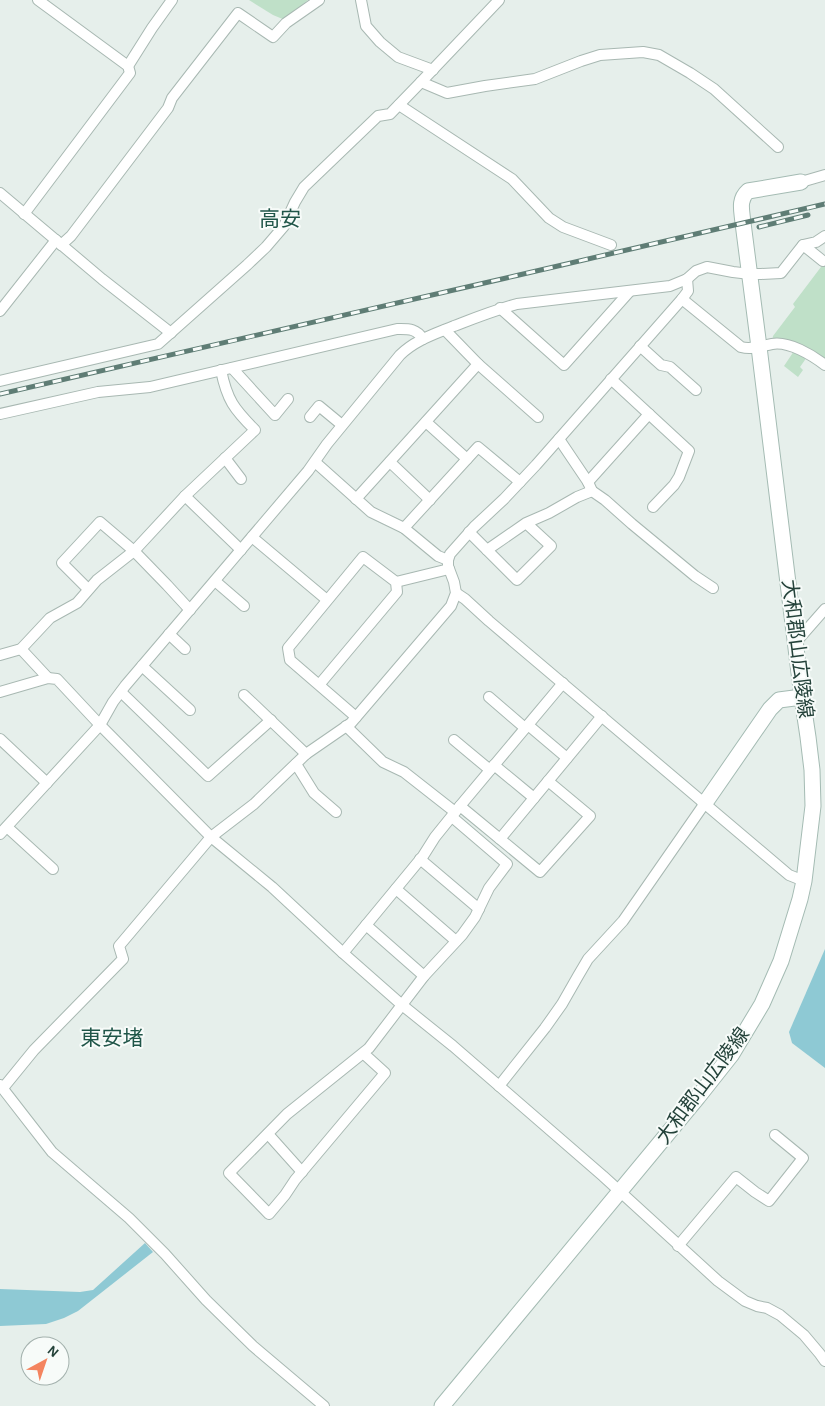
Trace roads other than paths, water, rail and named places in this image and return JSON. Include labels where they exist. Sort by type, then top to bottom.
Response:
[{"type":"main road","name":"大和郡山広陵線","points":[[442,1406],[620,1193],[726,1061],[762,1004],[781,961],[791,932],[804,881],[813,806],[812,770],[741,202],[743,196],[748,191],[800,182]]},
{"type":"main road","points":[[705,803],[770,709],[779,700],[802,697]]},
{"type":"street","points":[[24,214],[130,73],[128,66],[38,0]]},
{"type":"street","points":[[128,66],[172,0]]},
{"type":"street","points":[[0,311],[59,243],[71,236],[168,108],[172,98],[238,13],[274,37],[286,23],[319,0]]},
{"type":"street","points":[[361,0],[366,26],[380,42],[398,57],[434,70]]},
{"type":"street","points":[[0,381],[158,344],[266,247],[284,226],[304,187],[378,116],[390,114],[499,0]]},
{"type":"street","points":[[421,82],[448,93],[535,79],[600,55],[643,52],[659,55],[714,89],[778,147]]},
{"type":"street","points":[[399,105],[512,179],[549,218],[564,227],[610,245]]},
{"type":"street","points":[[800,182],[825,175]]},
{"type":"street","points":[[0,193],[102,279],[171,333]]},
{"type":"street","points":[[53,869],[3,830],[100,725],[121,692],[142,666],[315,462],[342,425],[409,346],[500,308],[517,304],[670,286],[687,279],[696,271],[707,267],[750,274],[781,273],[804,245],[816,242],[825,236]]},
{"type":"street","points":[[804,245],[823,261]]},
{"type":"street","points":[[324,1406],[253,1346],[206,1300],[130,1218],[52,1152],[1,1086],[123,959],[119,946],[211,837],[246,810],[306,754],[356,717],[451,606],[456,593],[448,564],[450,554],[469,532],[520,482],[682,299],[688,291],[687,279]]},
{"type":"street","points":[[500,308],[564,365],[630,291]]},
{"type":"street","points":[[682,299],[741,347],[750,349],[780,343],[814,356],[825,366]]},
{"type":"street","points":[[0,414],[98,392],[150,387],[397,329],[411,329],[419,333],[423,339]]},
{"type":"street","points":[[445,330],[478,364],[538,417]]},
{"type":"street","points":[[640,346],[661,365],[670,367],[696,390]]},
{"type":"street","points":[[356,499],[478,364]]},
{"type":"street","points":[[232,368],[275,415],[288,399]]},
{"type":"street","points":[[0,655],[21,649],[50,618],[77,603],[88,589],[134,551],[185,496],[255,430],[232,404],[225,389],[221,370]]},
{"type":"street","points":[[611,379],[689,451],[674,485],[653,507]]},
{"type":"street","points":[[310,418],[320,406],[342,425]]},
{"type":"street","points":[[487,550],[526,523],[549,513],[590,487],[649,414]]},
{"type":"street","points":[[426,422],[467,459]]},
{"type":"street","points":[[559,439],[590,487],[695,576],[713,588]]},
{"type":"street","points":[[404,528],[478,447],[520,482]]},
{"type":"street","points":[[225,458],[241,479]]},
{"type":"street","points":[[315,462],[371,512],[404,528],[448,564]]},
{"type":"street","points":[[390,462],[430,500]]},
{"type":"street","points":[[185,496],[241,550]]},
{"type":"street","points":[[88,589],[62,564],[100,522],[134,551],[190,610]]},
{"type":"street","points":[[469,532],[517,580],[551,546],[526,523]]},
{"type":"street","points":[[252,537],[327,600]]},
{"type":"street","points":[[319,685],[397,592],[396,582],[363,557],[288,648],[290,660],[356,717]]},
{"type":"street","points":[[396,582],[448,564]]},
{"type":"street","points":[[215,581],[244,606]]},
{"type":"street","points":[[456,593],[789,875],[804,881]]},
{"type":"street","points":[[796,642],[825,609]]},
{"type":"street","points":[[169,634],[185,649]]},
{"type":"street","points":[[21,649],[48,678]]},
{"type":"street","points":[[142,666],[190,710]]},
{"type":"street","points":[[0,692],[48,678],[57,680],[211,837],[272,887],[343,953],[499,1086],[733,1294],[780,1315],[804,1335],[825,1361]]},
{"type":"street","points":[[343,953],[420,859],[435,837],[563,683]]},
{"type":"street","points":[[121,692],[208,776],[271,720]]},
{"type":"street","points":[[244,695],[306,754]]},
{"type":"street","points":[[489,698],[567,758]]},
{"type":"street","points":[[500,839],[602,716]]},
{"type":"street","points":[[346,726],[383,762],[404,772],[456,812],[500,839],[540,872],[590,816],[548,781]]},
{"type":"street","points":[[0,739],[47,783]]},
{"type":"street","points":[[454,740],[534,798]]},
{"type":"street","points":[[296,764],[314,793],[336,812]]},
{"type":"street","points":[[499,1086],[545,1028],[562,1004],[588,960],[622,921],[705,803]]},
{"type":"street","points":[[363,1053],[385,1073],[269,1214],[229,1173],[287,1114],[363,1053],[377,1039],[424,976],[471,923],[489,888],[507,864],[456,812]]},
{"type":"street","points":[[420,859],[479,909]]},
{"type":"street","points":[[396,889],[456,941]]},
{"type":"street","points":[[366,925],[424,976]]},
{"type":"street","points":[[268,1134],[302,1172]]},
{"type":"street","points":[[678,1246],[736,1177],[769,1201],[805,1155],[775,1135]]},
{"type":"water","points":[[825,949],[825,1068],[792,1043],[789,1032]]},
{"type":"water","points":[[145,1243],[153,1252],[78,1311],[46,1324],[0,1326],[0,1289],[80,1292],[93,1290]]},
{"type":"railway","points":[[0,394],[825,204]]},
{"type":"railway","points":[[759,227],[808,215]]},
{"type":"district","name":"高安","points":[[280,219]]},
{"type":"district","name":"東安堵","points":[[112,1038]]}]
